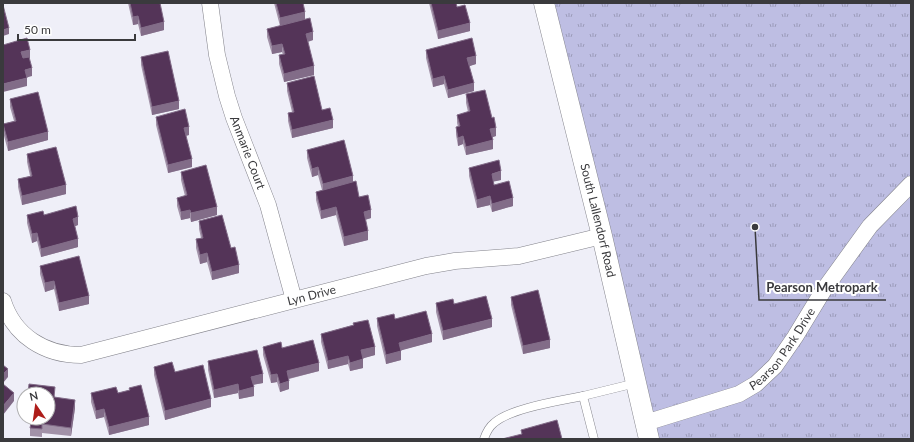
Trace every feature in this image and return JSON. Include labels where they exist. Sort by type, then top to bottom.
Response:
[{"type":"street","name":"Anmarie Court","points":[[210,3],[216,48],[227,96],[236,123],[265,195],[294,300]]},
{"type":"street","name":"South Lallendorf Road","points":[[544,3],[602,236],[646,431]]},
{"type":"street","name":"Pearson Park Drive","points":[[646,431],[739,394],[756,384],[775,366],[823,292],[870,226],[911,184]]},
{"type":"street","name":"Lyn Drive","points":[[3,301],[9,316],[25,337],[49,350],[70,355],[81,355],[426,266],[455,261],[519,256],[602,236]]},
{"type":"lane","points":[[484,439],[492,424],[507,414],[636,383]]},
{"type":"lane","points":[[583,396],[594,439]]},
{"type":"green space","points":[[544,3],[911,3],[911,439],[649,439]]},
{"type":"building","points":[[130,3],[160,3],[164,22],[141,28],[138,16],[133,17]]},
{"type":"building","points":[[276,3],[303,3],[305,12],[280,18]]},
{"type":"building","points":[[431,3],[456,3],[457,7],[465,5],[470,23],[438,31]]},
{"type":"building","points":[[3,5],[9,28],[3,30]]},
{"type":"building","points":[[310,18],[313,32],[306,34],[314,66],[284,74],[279,55],[285,54],[282,44],[272,46],[267,29]]},
{"type":"building","points":[[27,38],[30,50],[21,52],[23,58],[29,57],[32,68],[25,70],[27,78],[3,84],[3,45]]},
{"type":"building","points":[[472,38],[476,56],[467,58],[474,83],[448,90],[444,76],[433,79],[426,50]]},
{"type":"building","points":[[168,51],[179,101],[152,107],[141,57]]},
{"type":"building","points":[[314,76],[322,110],[330,108],[333,120],[292,130],[288,113],[294,112],[287,83]]},
{"type":"building","points":[[485,90],[496,128],[490,129],[493,140],[466,147],[463,136],[458,138],[456,127],[460,126],[457,115],[470,111],[466,94]]},
{"type":"building","points":[[38,92],[48,132],[8,142],[3,124],[16,121],[10,99]]},
{"type":"building","points":[[185,109],[189,127],[184,128],[192,159],[168,165],[156,117]]},
{"type":"building","points":[[344,140],[353,176],[323,184],[318,167],[312,169],[307,150]]},
{"type":"building","points":[[56,147],[66,185],[22,196],[18,179],[32,176],[27,154]]},
{"type":"building","points":[[499,160],[501,171],[492,174],[494,185],[509,181],[513,198],[492,204],[490,196],[477,200],[469,168]]},
{"type":"building","points":[[206,165],[217,207],[191,213],[190,210],[181,212],[177,198],[187,195],[181,172]]},
{"type":"building","points":[[356,181],[359,197],[368,195],[371,210],[364,212],[368,231],[344,237],[336,207],[321,211],[316,192]]},
{"type":"building","points":[[76,206],[78,217],[73,219],[78,239],[41,249],[37,233],[32,234],[27,215],[43,211],[44,215]]},
{"type":"building","points":[[222,215],[231,248],[235,247],[239,265],[212,272],[207,253],[200,255],[196,239],[203,238],[199,221]]},
{"type":"building","points":[[79,256],[89,296],[59,303],[54,281],[45,283],[40,266]]},
{"type":"building","points":[[538,290],[550,340],[523,346],[511,297]]},
{"type":"building","points":[[486,296],[492,319],[443,331],[436,303],[453,299],[454,304]]},
{"type":"building","points":[[426,311],[432,334],[399,343],[401,351],[386,355],[377,318],[394,314],[395,319]]},
{"type":"building","points":[[368,320],[375,347],[361,350],[363,359],[350,363],[348,356],[328,361],[321,334],[354,325],[353,323]]},
{"type":"building","points":[[313,340],[319,363],[287,371],[289,381],[280,384],[277,374],[271,375],[263,347],[281,342],[282,348]]},
{"type":"building","points":[[257,350],[263,374],[251,377],[254,387],[239,391],[238,384],[214,390],[208,361]]},
{"type":"building","points":[[172,362],[175,372],[203,365],[211,399],[165,411],[154,367]]},
{"type":"building","points":[[3,365],[8,369],[3,374]]},
{"type":"building","points":[[3,384],[14,393],[3,406]]},
{"type":"building","points":[[29,384],[46,386],[29,386]]},
{"type":"building","points":[[141,385],[149,417],[109,427],[104,409],[96,411],[91,393],[116,387],[118,393]]},
{"type":"building","points":[[56,397],[75,400],[71,428],[56,426]]},
{"type":"building","points":[[557,420],[562,439],[502,439],[522,434],[521,430]]},
{"type":"building","points":[[30,426],[42,426],[42,429],[30,428]]},
{"type":"place","name":"Pearson Metropark","points":[[755,227]]}]
